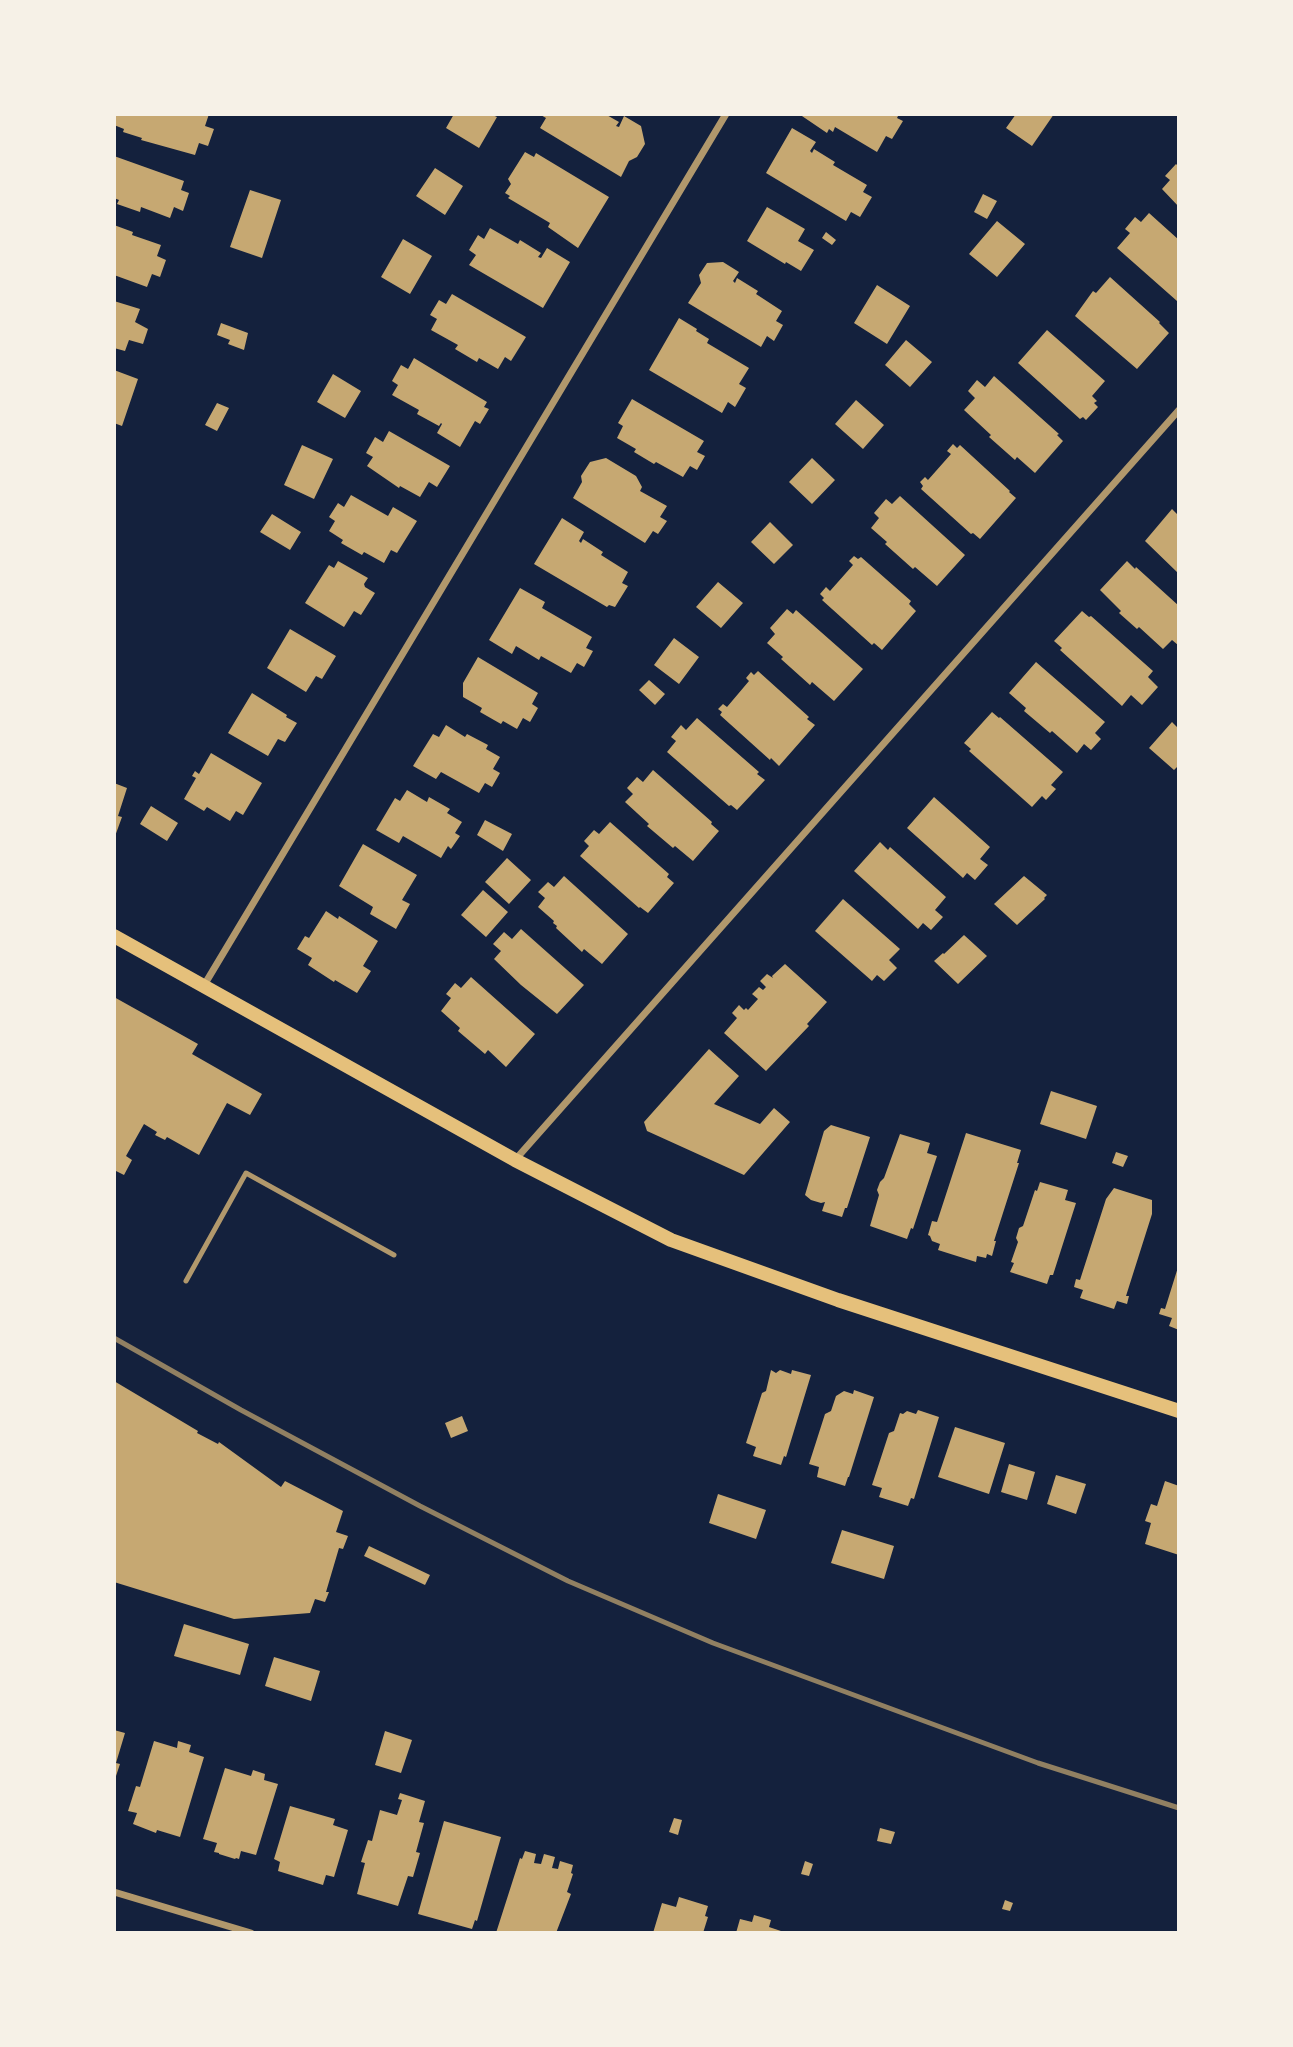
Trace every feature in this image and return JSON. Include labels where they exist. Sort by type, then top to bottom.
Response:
[{"type":"main road","points":[[114,936],[515,1160],[671,1240],[838,1300],[1179,1411]]},
{"type":"street","points":[[203,987],[726,114]]},
{"type":"street","points":[[515,1160],[1179,410]]},
{"type":"street","points":[[114,1892],[251,1933]]},
{"type":"lane","points":[[186,1281],[246,1173],[394,1255]]},
{"type":"building","points":[[116,114],[209,114],[205,126],[214,129],[208,146],[199,143],[195,155],[141,140],[142,138],[123,132],[124,129],[114,125]]},
{"type":"building","points":[[454,114],[490,114],[497,117],[479,148],[446,128]]},
{"type":"building","points":[[539,114],[605,114],[619,122],[616,126],[619,127],[624,116],[641,126],[645,144],[637,157],[629,161],[621,177],[540,128],[546,118]]},
{"type":"building","points":[[799,114],[899,114],[897,118],[903,121],[892,139],[886,136],[877,152],[835,127],[833,132],[829,129],[827,133]]},
{"type":"building","points":[[1016,114],[1054,114],[1032,146],[1006,128]]},
{"type":"building","points":[[792,128],[816,142],[810,151],[812,153],[814,149],[835,162],[833,165],[867,185],[863,192],[872,197],[860,217],[851,212],[846,221],[766,173]]},
{"type":"building","points":[[525,152],[534,157],[536,153],[609,197],[578,248],[548,227],[550,223],[508,198],[510,196],[505,193],[511,184],[508,179]]},
{"type":"building","points":[[114,156],[184,181],[181,190],[189,193],[183,211],[174,207],[170,218],[141,207],[140,212],[117,204],[119,200],[114,198]]},
{"type":"building","points":[[1176,164],[1179,167],[1179,207],[1162,189],[1170,180],[1165,176]]},
{"type":"building","points":[[435,168],[463,186],[445,215],[416,196]]},
{"type":"building","points":[[250,190],[281,200],[262,258],[230,247]]},
{"type":"building","points":[[983,194],[997,201],[987,219],[974,212]]},
{"type":"building","points":[[767,207],[805,229],[798,241],[814,250],[801,271],[747,241]]},
{"type":"building","points":[[1149,213],[1179,240],[1177,301],[1117,248],[1130,233],[1125,229],[1135,217],[1141,222]]},
{"type":"building","points":[[997,221],[1025,244],[997,277],[969,254]]},
{"type":"building","points":[[114,225],[133,232],[132,235],[161,245],[157,256],[166,260],[160,277],[152,274],[147,287],[114,275]]},
{"type":"building","points":[[490,228],[518,244],[520,240],[541,253],[538,257],[541,258],[547,248],[570,262],[543,308],[469,265],[476,255],[469,250],[478,235],[484,239]]},
{"type":"building","points":[[826,232],[836,240],[832,245],[822,238]]},
{"type":"building","points":[[403,239],[432,256],[410,294],[381,277]]},
{"type":"building","points":[[723,262],[739,272],[733,281],[735,283],[737,278],[782,311],[776,321],[783,325],[774,341],[767,336],[761,347],[688,303],[701,283],[699,275],[707,263]]},
{"type":"building","points":[[1110,277],[1169,333],[1137,369],[1075,316],[1093,291],[1096,293]]},
{"type":"building","points":[[877,285],[910,306],[887,344],[854,323]]},
{"type":"building","points":[[452,294],[526,337],[511,361],[505,357],[498,369],[479,358],[477,362],[455,349],[458,345],[431,330],[437,319],[430,315],[439,300],[446,304]]},
{"type":"building","points":[[114,301],[140,309],[135,322],[148,329],[143,344],[129,340],[125,351],[114,348]]},
{"type":"building","points":[[679,318],[709,339],[707,343],[749,368],[739,384],[746,388],[735,407],[728,402],[722,413],[649,370]]},
{"type":"building","points":[[221,323],[248,333],[244,350],[228,344],[230,340],[217,335]]},
{"type":"building","points":[[1047,330],[1105,381],[1092,396],[1098,407],[1086,420],[1083,417],[1080,419],[1018,363]]},
{"type":"building","points":[[906,340],[932,362],[910,387],[885,365]]},
{"type":"building","points":[[414,358],[487,402],[484,407],[489,409],[480,424],[475,421],[460,447],[437,433],[441,423],[439,426],[417,414],[419,410],[392,395],[398,385],[392,381],[401,365],[408,369]]},
{"type":"building","points":[[114,370],[138,379],[122,426],[114,423]]},
{"type":"building","points":[[333,374],[361,391],[345,418],[317,402]]},
{"type":"building","points":[[994,376],[1059,434],[1057,435],[1063,441],[1035,473],[989,437],[991,435],[964,410],[975,398],[968,391],[977,380],[985,387]]},
{"type":"building","points":[[632,399],[704,441],[697,452],[705,456],[697,470],[690,466],[683,477],[656,462],[654,464],[617,438],[623,426],[618,423]]},
{"type":"building","points":[[856,400],[884,425],[863,449],[835,424]]},
{"type":"building","points":[[217,403],[229,408],[217,431],[205,425]]},
{"type":"building","points":[[389,431],[450,466],[437,487],[429,482],[420,497],[400,486],[399,488],[367,466],[373,457],[366,453],[375,437],[383,442]]},
{"type":"building","points":[[953,444],[957,448],[960,445],[1016,498],[980,539],[921,489],[923,486],[920,482],[925,477],[928,480],[951,454],[947,451]]},
{"type":"building","points":[[302,445],[333,459],[314,499],[284,485]]},
{"type":"building","points":[[606,458],[636,476],[642,487],[640,491],[667,506],[660,517],[667,521],[658,534],[653,531],[645,543],[573,498],[582,482],[581,476],[590,462]]},
{"type":"building","points":[[812,458],[835,480],[812,504],[789,482]]},
{"type":"building","points":[[351,495],[388,516],[393,507],[417,521],[397,553],[391,550],[384,563],[341,543],[343,540],[329,531],[335,521],[329,517],[338,503],[344,507]]},
{"type":"building","points":[[900,496],[965,555],[937,586],[915,567],[913,569],[871,528],[879,518],[874,513],[886,499],[892,504]]},
{"type":"building","points":[[1172,509],[1179,516],[1179,574],[1145,541]]},
{"type":"building","points":[[272,514],[301,532],[290,550],[260,532]]},
{"type":"building","points":[[562,518],[584,532],[579,541],[581,543],[583,539],[603,552],[601,555],[628,572],[622,583],[628,586],[615,607],[607,607],[534,564]]},
{"type":"building","points":[[770,522],[793,545],[774,564],[751,542]]},
{"type":"building","points":[[854,556],[858,559],[861,557],[911,601],[909,604],[916,611],[882,650],[874,643],[872,645],[822,600],[824,598],[820,594],[826,587],[830,591],[853,565],[849,561]]},
{"type":"building","points":[[338,561],[368,578],[365,587],[375,593],[361,615],[354,611],[344,627],[305,603],[329,565],[334,568]]},
{"type":"building","points":[[1127,561],[1179,606],[1178,645],[1172,640],[1163,649],[1119,613],[1121,611],[1100,590]]},
{"type":"building","points":[[718,582],[743,603],[721,628],[696,607]]},
{"type":"building","points":[[520,588],[545,602],[542,608],[592,637],[586,648],[593,651],[584,667],[577,663],[571,673],[541,656],[539,660],[516,646],[512,654],[489,640]]},
{"type":"building","points":[[787,609],[793,614],[796,610],[863,669],[834,701],[812,682],[810,685],[767,643],[775,634],[770,628]]},
{"type":"building","points":[[1082,611],[1153,671],[1148,677],[1158,687],[1142,705],[1131,695],[1122,706],[1060,650],[1062,648],[1054,641]]},
{"type":"building","points":[[290,629],[336,656],[322,679],[316,676],[306,692],[267,668]]},
{"type":"building","points":[[674,638],[699,657],[679,684],[654,665]]},
{"type":"building","points":[[478,657],[538,693],[532,704],[538,708],[530,722],[523,718],[517,729],[503,721],[501,724],[480,712],[482,708],[463,697],[463,683]]},
{"type":"building","points":[[1036,662],[1105,722],[1095,733],[1101,739],[1091,750],[1084,744],[1077,753],[1024,711],[1026,708],[1009,693]]},
{"type":"building","points":[[758,671],[815,725],[779,766],[720,715],[722,712],[718,709],[723,704],[727,707],[749,681],[746,678],[751,672],[754,675]]},
{"type":"building","points":[[649,680],[665,694],[655,705],[639,690]]},
{"type":"building","points":[[252,693],[297,723],[285,742],[278,739],[268,756],[228,733]]},
{"type":"building","points":[[992,712],[1063,772],[1051,785],[1056,789],[1046,800],[1042,796],[1032,807],[969,751],[971,749],[964,743]]},
{"type":"building","points":[[697,718],[765,780],[737,810],[667,752],[676,741],[671,737],[681,725],[686,730]]},
{"type":"building","points":[[1172,722],[1179,729],[1179,765],[1174,770],[1149,748]]},
{"type":"building","points":[[446,725],[465,737],[467,734],[488,745],[486,749],[500,757],[493,769],[500,773],[492,787],[485,783],[479,793],[441,772],[436,779],[413,766],[433,734],[439,737]]},
{"type":"building","points":[[211,753],[262,783],[243,815],[236,811],[230,821],[207,807],[204,811],[184,799],[196,778],[192,776],[195,771],[199,774]]},
{"type":"building","points":[[653,770],[719,831],[693,861],[647,826],[649,824],[625,802],[633,794],[627,788],[637,777],[643,782]]},
{"type":"building","points":[[114,783],[127,788],[118,816],[122,817],[114,839]]},
{"type":"building","points":[[407,790],[427,802],[429,797],[450,809],[447,813],[462,822],[455,833],[460,836],[451,849],[448,846],[441,858],[403,836],[399,843],[376,830],[395,798],[400,801]]},
{"type":"building","points":[[934,797],[990,847],[980,859],[988,865],[975,880],[967,873],[963,878],[907,828]]},
{"type":"building","points":[[151,806],[178,823],[167,841],[140,824]]},
{"type":"building","points":[[485,820],[512,834],[503,851],[477,835]]},
{"type":"building","points":[[610,822],[669,874],[667,877],[674,883],[648,913],[580,856],[589,846],[584,841],[594,830],[599,834]]},
{"type":"building","points":[[880,842],[888,850],[890,847],[946,897],[935,910],[943,917],[931,930],[923,923],[918,929],[854,871]]},
{"type":"building","points":[[363,844],[417,875],[402,900],[410,904],[396,929],[370,914],[373,907],[339,886]]},
{"type":"building","points":[[507,858],[531,880],[509,904],[485,882]]},
{"type":"building","points":[[564,876],[628,934],[602,964],[584,949],[582,952],[538,907],[545,898],[538,892],[548,882],[554,887]]},
{"type":"building","points":[[1024,876],[1047,895],[1017,925],[994,904]]},
{"type":"building","points":[[483,890],[508,912],[486,937],[461,915]]},
{"type":"building","points":[[843,899],[900,949],[889,960],[897,968],[884,981],[877,975],[872,981],[815,931]]},
{"type":"building","points":[[326,911],[338,919],[339,916],[378,941],[363,966],[371,971],[357,993],[308,965],[312,958],[297,949],[305,936],[309,938]]},
{"type":"building","points":[[521,929],[584,985],[557,1014],[494,959],[501,951],[493,944],[504,932],[512,939]]},
{"type":"building","points":[[964,935],[987,956],[958,984],[934,961]]},
{"type":"building","points":[[785,964],[827,1002],[807,1024],[809,1026],[766,1071],[724,1033],[737,1018],[732,1013],[739,1005],[748,1010],[758,999],[752,994],[759,987],[763,990],[766,987],[760,981],[767,974],[773,978]]},
{"type":"building","points":[[471,977],[535,1034],[506,1067],[488,1050],[485,1054],[458,1031],[460,1028],[441,1011],[451,998],[446,994],[455,983],[461,988]]},
{"type":"building","points":[[114,997],[198,1044],[192,1054],[262,1094],[250,1115],[227,1103],[199,1155],[167,1137],[165,1140],[155,1135],[157,1132],[144,1124],[126,1156],[132,1160],[124,1175],[114,1170]]},
{"type":"building","points":[[709,1049],[739,1076],[714,1104],[760,1124],[774,1108],[790,1122],[744,1175],[647,1131],[644,1122]]},
{"type":"building","points":[[1051,1091],[1097,1106],[1086,1139],[1040,1124]]},
{"type":"building","points":[[831,1125],[870,1137],[842,1217],[822,1211],[825,1202],[811,1200],[805,1195],[824,1131]]},
{"type":"building","points":[[966,1133],[1021,1150],[992,1256],[977,1256],[976,1262],[938,1250],[940,1244],[932,1241],[928,1235],[932,1221],[937,1222]]},
{"type":"building","points":[[900,1134],[930,1143],[927,1153],[937,1156],[913,1229],[911,1228],[907,1239],[870,1226],[879,1195],[877,1190]]},
{"type":"building","points":[[1116,1152],[1128,1156],[1123,1167],[1112,1163]]},
{"type":"building","points":[[1040,1182],[1068,1190],[1065,1200],[1076,1203],[1053,1275],[1050,1275],[1047,1284],[1010,1272],[1014,1263],[1011,1262],[1018,1242],[1016,1238],[1019,1228],[1023,1226]]},
{"type":"building","points":[[1114,1188],[1152,1200],[1152,1214],[1126,1296],[1129,1296],[1127,1304],[1117,1301],[1114,1309],[1080,1298],[1083,1290],[1074,1287],[1076,1279],[1080,1280],[1106,1199]]},
{"type":"building","points":[[1179,1264],[1179,1330],[1169,1326],[1172,1318],[1159,1314],[1161,1308],[1165,1309]]},
{"type":"building","points":[[771,1370],[791,1374],[792,1370],[811,1375],[786,1457],[784,1456],[781,1465],[753,1456],[756,1447],[746,1443]]},
{"type":"building","points":[[114,1381],[198,1431],[197,1433],[218,1444],[219,1442],[281,1487],[285,1481],[343,1511],[336,1532],[348,1536],[343,1549],[339,1548],[325,1602],[315,1599],[310,1613],[234,1619],[114,1582]]},
{"type":"building","points":[[854,1390],[874,1397],[845,1486],[817,1477],[819,1467],[809,1464],[825,1414],[831,1411],[836,1396],[844,1391],[853,1394]]},
{"type":"building","points":[[918,1410],[939,1417],[914,1499],[911,1498],[908,1506],[879,1497],[882,1488],[872,1485],[889,1433],[894,1431],[900,1413],[907,1411],[916,1414]]},
{"type":"building","points":[[462,1416],[468,1431],[451,1438],[445,1423]]},
{"type":"building","points":[[955,1427],[1005,1443],[989,1494],[938,1477]]},
{"type":"building","points":[[1009,1464],[1035,1472],[1027,1500],[1001,1492]]},
{"type":"building","points":[[1056,1475],[1086,1484],[1076,1514],[1047,1504]]},
{"type":"building","points":[[1165,1481],[1179,1486],[1179,1555],[1145,1544],[1151,1523],[1145,1521],[1151,1504],[1157,1506]]},
{"type":"building","points":[[718,1494],[766,1510],[756,1539],[709,1523]]},
{"type":"building","points":[[842,1530],[894,1546],[884,1579],[831,1563]]},
{"type":"building","points":[[369,1546],[430,1575],[425,1585],[364,1556]]},
{"type":"building","points":[[184,1624],[249,1644],[240,1675],[174,1656]]},
{"type":"building","points":[[274,1657],[320,1671],[311,1701],[265,1686]]},
{"type":"building","points":[[114,1730],[125,1733],[116,1763],[120,1764],[114,1782]]},
{"type":"building","points":[[385,1731],[412,1740],[401,1773],[375,1765]]},
{"type":"building","points":[[154,1741],[177,1748],[178,1741],[191,1745],[189,1752],[204,1757],[180,1837],[157,1830],[156,1833],[133,1824],[137,1813],[128,1811],[136,1786],[140,1787]]},
{"type":"building","points":[[225,1768],[251,1776],[253,1770],[265,1774],[264,1780],[278,1784],[256,1855],[241,1851],[239,1859],[235,1859],[214,1852],[217,1843],[203,1839]]},
{"type":"building","points":[[400,1793],[425,1801],[419,1822],[424,1823],[416,1852],[420,1853],[413,1877],[408,1876],[398,1906],[357,1894],[365,1863],[361,1862],[368,1840],[372,1841],[380,1810],[397,1815],[402,1800],[398,1799]]},
{"type":"building","points":[[290,1806],[335,1819],[333,1825],[348,1830],[334,1877],[326,1875],[323,1885],[278,1871],[280,1862],[274,1859]]},
{"type":"building","points":[[674,1818],[682,1820],[678,1835],[669,1832]]},
{"type":"building","points":[[444,1821],[501,1837],[477,1921],[475,1920],[472,1929],[418,1914]]},
{"type":"building","points":[[880,1828],[895,1832],[891,1844],[877,1841]]},
{"type":"building","points":[[525,1851],[536,1854],[534,1863],[541,1864],[544,1854],[555,1857],[552,1868],[558,1869],[560,1861],[573,1865],[567,1892],[571,1894],[556,1933],[496,1933],[520,1858],[522,1859]]},
{"type":"building","points":[[805,1861],[813,1864],[809,1876],[801,1874]]},
{"type":"building","points":[[679,1897],[708,1906],[703,1933],[653,1933],[662,1903],[676,1907]]},
{"type":"building","points":[[1005,1900],[1013,1903],[1010,1911],[1002,1909]]},
{"type":"building","points":[[754,1915],[771,1920],[769,1927],[787,1933],[736,1933],[740,1919],[752,1922]]},
{"type":"railway","points":[[114,1338],[420,1506],[568,1581],[713,1643],[1038,1763],[1179,1808]]}]
